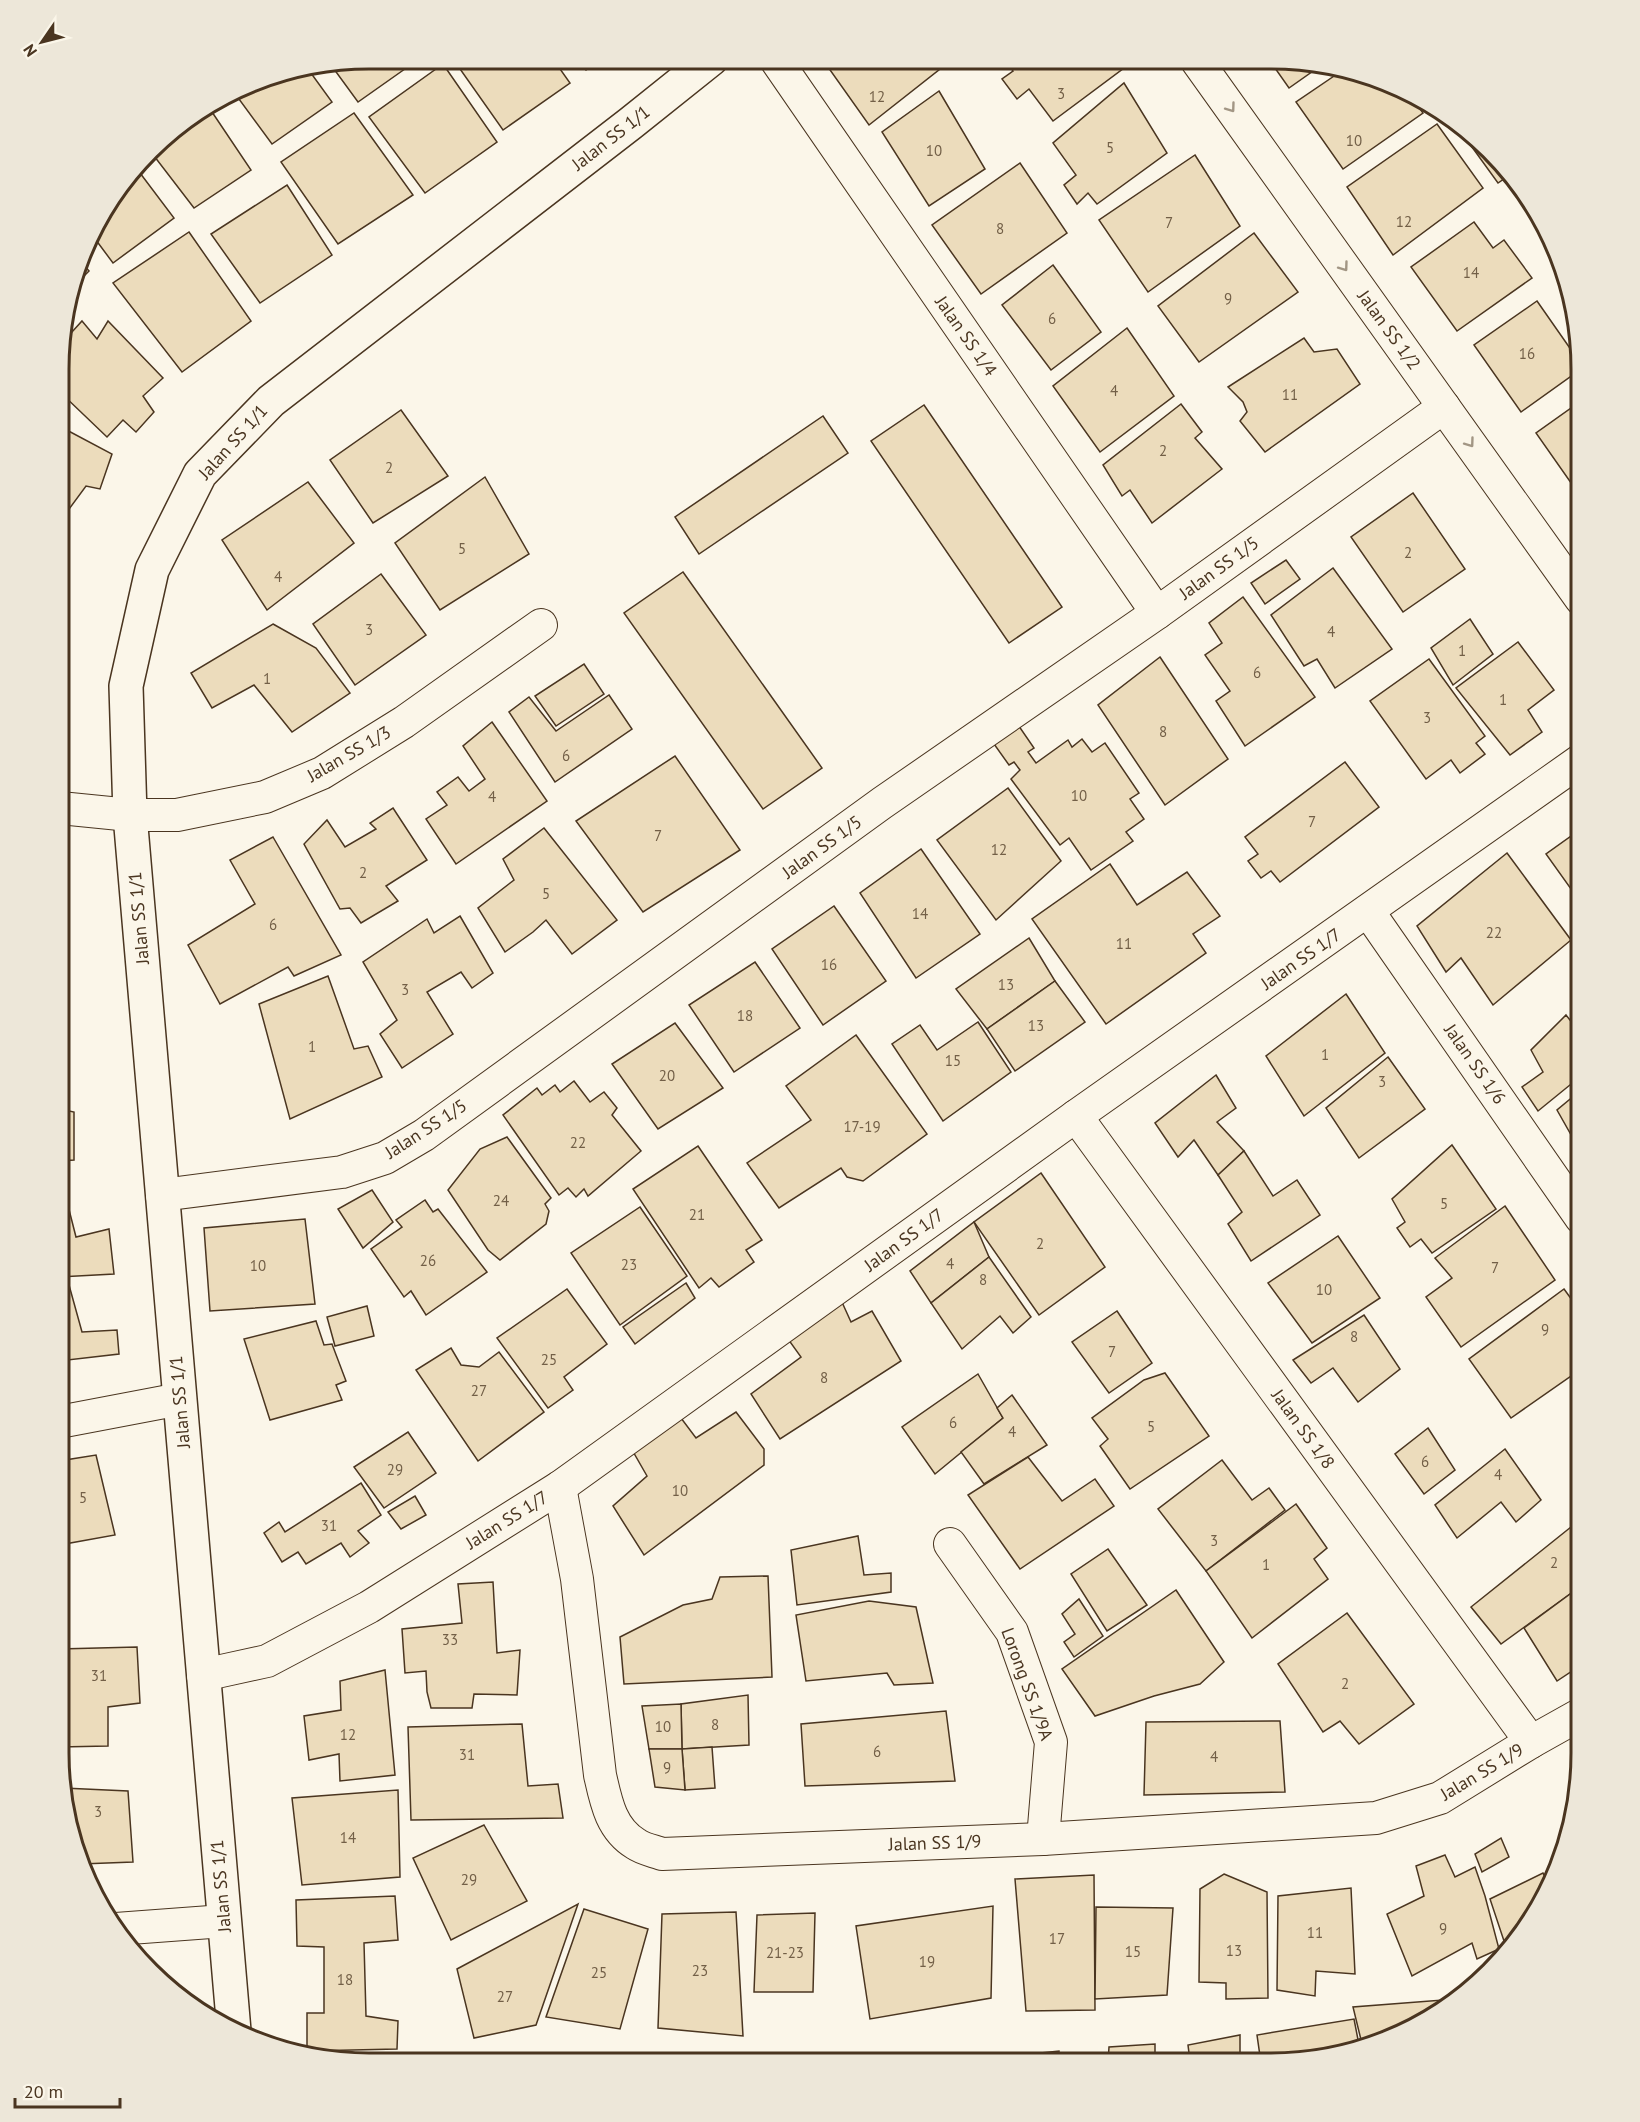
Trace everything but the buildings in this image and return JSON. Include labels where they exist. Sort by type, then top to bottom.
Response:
[{"type":"street","name":"Jalan SS 1/1","points":[[233,2020],[130,815],[126,686],[152,570],[200,474],[271,401],[700,69]]},
{"type":"street","name":"Jalan SS 1/4","points":[[782,69],[1157,613]]},
{"type":"street","name":"Jalan SS 1/2","points":[[1203,69],[1571,585]]},
{"type":"street","name":"Jalan SS 1/5","points":[[162,1195],[342,1172],[385,1158],[424,1135],[875,793],[1157,613],[1444,407]]},
{"type":"street","name":"Jalan SS 1/3","points":[[69,809],[130,815],[177,815],[265,797],[322,773],[404,722],[541,625]]},
{"type":"street","name":"Jalan SS 1/7","points":[[203,1675],[267,1661],[369,1607],[560,1487],[1076,1116],[1571,767]]},
{"type":"street","name":"Jalan SS 1/6","points":[[1368,911],[1571,1204]]},
{"type":"street","name":"Jalan SS 1/8","points":[[1076,1116],[1531,1742]]},
{"type":"street","points":[[69,1420],[180,1399]]},
{"type":"street","name":"Jalan SS 1/9","points":[[560,1487],[577,1579],[600,1775],[606,1803],[616,1826],[636,1845],[662,1854],[1042,1839],[1376,1818],[1440,1798],[1571,1720]]},
{"type":"street","name":"Lorong SS 1/9A","points":[[950,1544],[1012,1632],[1051,1742],[1042,1839]]},
{"type":"street","points":[[126,1928],[224,1921]]}]
